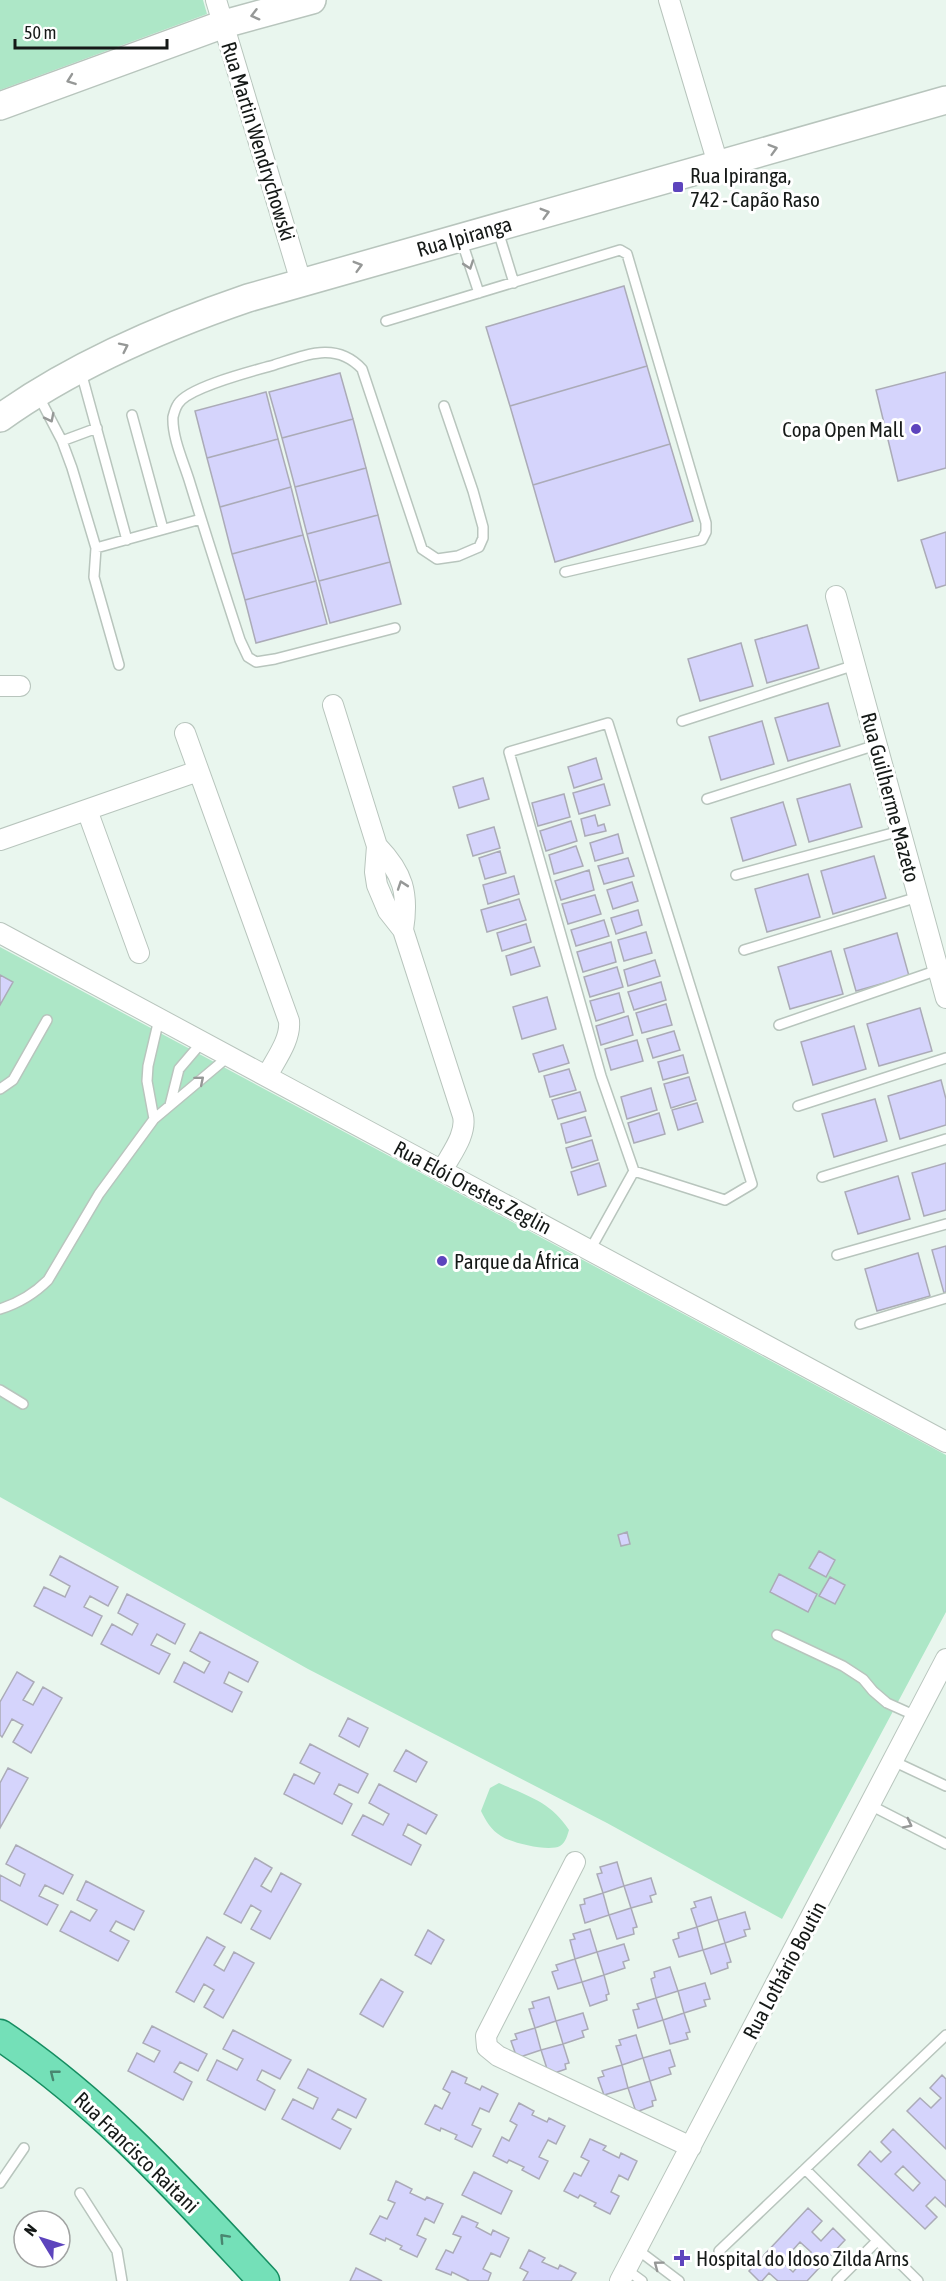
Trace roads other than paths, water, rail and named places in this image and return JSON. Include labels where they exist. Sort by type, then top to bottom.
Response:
[{"type":"main road","points":[[0,106],[220,12],[312,0]]},
{"type":"main road","name":"Rua Ipiranga","points":[[0,418],[80,370],[151,334],[195,316],[301,282],[946,100]]},
{"type":"main road","name":"Rua Francisco Raitani","points":[[0,2035],[78,2093],[119,2129],[264,2281]]},
{"type":"street","points":[[669,0],[718,164]]},
{"type":"street","name":"Rua Martin Wendrychowski","points":[[220,12],[301,282]]},
{"type":"street","name":"Rua Guilherme Mazeto","points":[[836,596],[946,998]]},
{"type":"street","points":[[0,686],[20,686]]},
{"type":"street","points":[[333,705],[377,846],[375,872],[377,885],[388,911],[403,930],[465,1124],[442,1171]]},
{"type":"street","points":[[185,733],[290,1028],[267,1076]]},
{"type":"street","points":[[0,840],[198,771]]},
{"type":"street","points":[[87,810],[139,953]]},
{"type":"street","name":"Rua Elói Orestes Zeglin","points":[[0,933],[946,1442]]},
{"type":"street","name":"Rua Lothário Boutin","points":[[630,2277],[638,2250],[946,1659]]},
{"type":"street","points":[[575,1862],[486,2036],[487,2047],[505,2060],[692,2147]]},
{"type":"lane","points":[[496,227],[514,283]]},
{"type":"lane","points":[[460,237],[479,294]]},
{"type":"lane","points":[[386,321],[620,250],[627,254],[706,523],[706,532],[702,540],[565,572]]},
{"type":"lane","points":[[395,628],[314,650],[256,662],[248,657],[240,640],[201,519],[175,434],[173,416],[179,402],[199,388],[290,360],[332,352],[352,358],[362,369],[422,549],[437,559],[458,556],[479,547],[483,538],[483,527],[473,490],[444,406]]},
{"type":"lane","points":[[80,370],[128,540]]},
{"type":"lane","points":[[38,394],[62,441],[96,548],[94,577],[119,665]]},
{"type":"lane","points":[[132,415],[163,530]]},
{"type":"lane","points":[[62,441],[97,428]]},
{"type":"lane","points":[[96,548],[201,519]]},
{"type":"lane","points":[[682,721],[855,665]]},
{"type":"lane","points":[[590,1250],[634,1171],[601,1076],[509,752],[608,723],[752,1184],[725,1200],[634,1171]]},
{"type":"lane","points":[[707,799],[876,745]]},
{"type":"lane","points":[[736,875],[900,831]]},
{"type":"lane","points":[[744,950],[918,897]]},
{"type":"lane","points":[[780,1025],[938,970]]},
{"type":"lane","points":[[154,1119],[147,1081],[148,1066],[159,1018]]},
{"type":"lane","points":[[0,1089],[13,1080],[21,1069],[46,1020]]},
{"type":"lane","points":[[171,1105],[179,1069],[202,1042]]},
{"type":"lane","points":[[0,1309],[26,1298],[48,1280],[99,1194],[154,1119],[229,1056]]},
{"type":"lane","points":[[798,1106],[946,1058]]},
{"type":"lane","points":[[822,1178],[946,1139]]},
{"type":"lane","points":[[837,1256],[946,1224]]},
{"type":"lane","points":[[860,1324],[946,1298]]},
{"type":"lane","points":[[0,1390],[23,1404]]},
{"type":"lane","points":[[777,1635],[843,1666],[863,1679],[887,1703],[917,1716]]},
{"type":"lane","points":[[893,1761],[946,1786]]},
{"type":"lane","points":[[870,1805],[946,1844]]},
{"type":"lane","points":[[719,2251],[946,2035]]},
{"type":"lane","points":[[0,2183],[24,2148]]},
{"type":"lane","points":[[805,2169],[918,2281]]},
{"type":"lane","points":[[80,2193],[117,2251],[122,2281]]},
{"type":"lane","points":[[837,2281],[877,2241]]},
{"type":"lane","points":[[638,2250],[679,2281]]},
{"type":"place","name":"Rua Ipiranga, 742 - Capão Raso","points":[[678,187]]},
{"type":"place","name":"Copa Open Mall","points":[[916,429]]},
{"type":"place","name":"Parque da África","points":[[442,1261]]},
{"type":"place","name":"Hospital do Idoso Zilda Arns","points":[[682,2258]]}]
